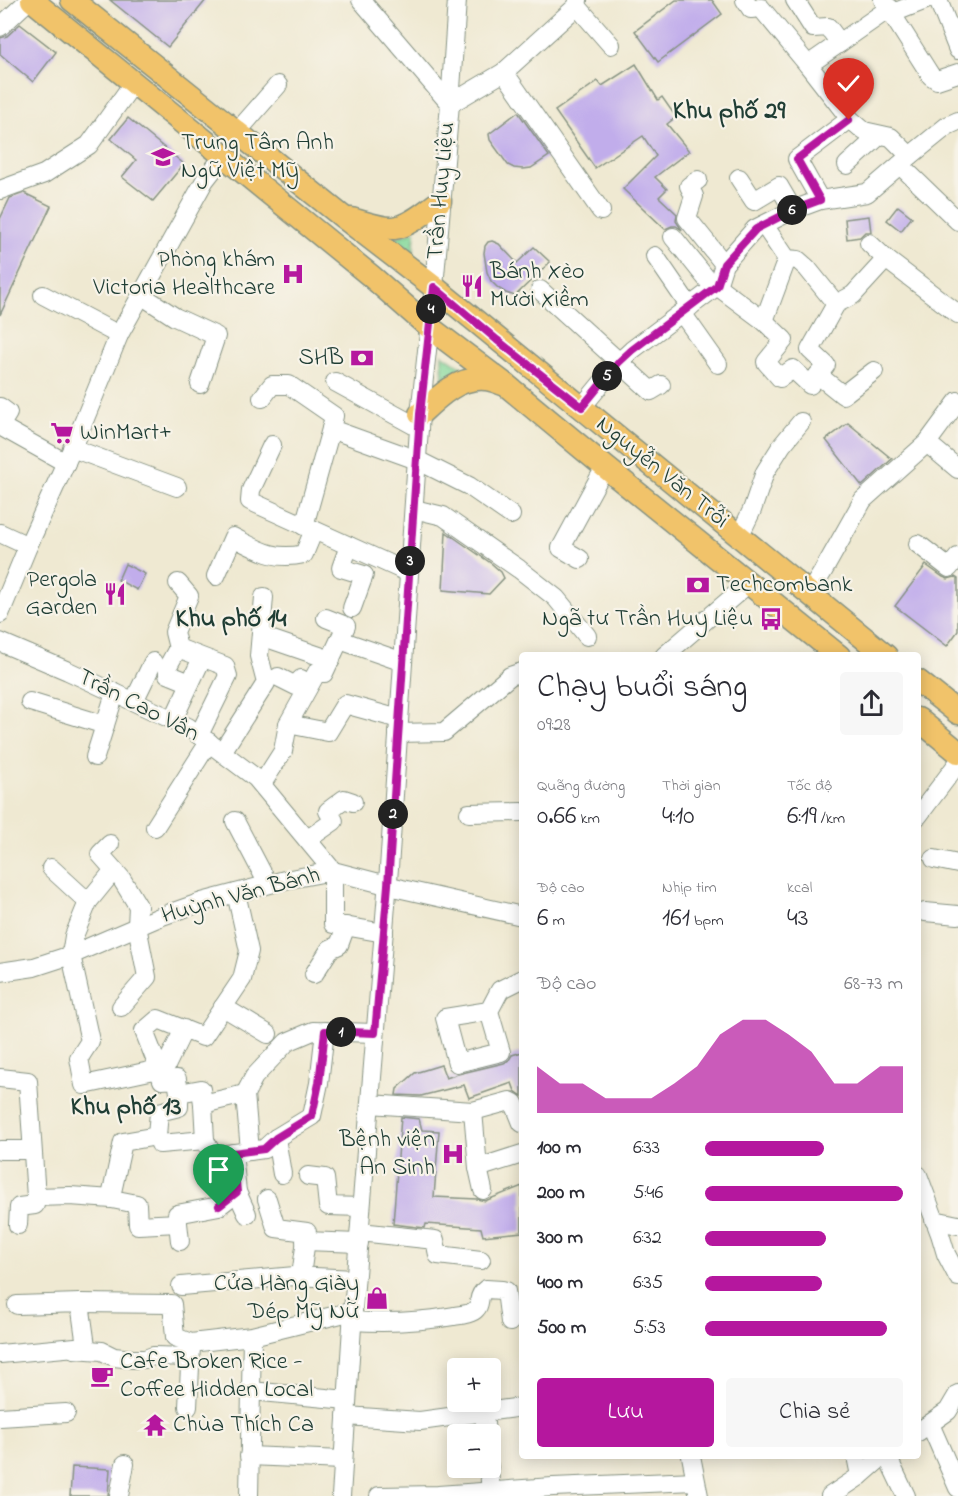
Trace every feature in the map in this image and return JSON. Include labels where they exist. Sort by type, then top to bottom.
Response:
[{"type":"main road","name":"Nguyễn Văn Trỗi","points":[[31,0],[134,82],[429,327],[506,385],[834,652]]},
{"type":"main road","name":"Nguyễn Văn Trỗi","points":[[72,0],[434,287],[881,652]]},
{"type":"main road","points":[[343,217],[376,226],[394,228],[412,222],[440,201]]},
{"type":"main road","points":[[420,421],[442,393],[457,384],[485,379],[506,385]]},
{"type":"main road","points":[[921,683],[958,713]]},
{"type":"main road","points":[[921,721],[958,752]]},
{"type":"street","points":[[0,27],[31,0]]},
{"type":"street","points":[[361,0],[450,104],[504,72],[577,3],[611,45]]},
{"type":"street","name":"Trần Huy Liệu","points":[[340,1496],[355,1279],[388,885],[420,421],[434,287],[457,0]]},
{"type":"street","points":[[795,0],[813,28],[828,27],[840,43]]},
{"type":"street","points":[[808,65],[888,7],[926,0]]},
{"type":"street","points":[[938,0],[958,50]]},
{"type":"street","points":[[761,3],[849,120],[864,131],[891,137],[905,160],[958,221]]},
{"type":"street","points":[[888,7],[932,76],[937,80],[958,73]]},
{"type":"street","points":[[504,72],[601,211]]},
{"type":"street","points":[[0,190],[44,174],[88,145],[134,82]]},
{"type":"street","points":[[237,132],[278,85]]},
{"type":"street","points":[[820,200],[797,159],[849,120]]},
{"type":"street","points":[[582,407],[619,362],[632,350],[716,287],[724,264],[756,229],[793,210],[820,200],[867,193],[905,160],[954,129]]},
{"type":"street","points":[[847,165],[880,135]]},
{"type":"street","points":[[0,614],[119,335],[205,180],[223,157]]},
{"type":"street","points":[[739,178],[754,201],[779,186],[793,210]]},
{"type":"street","points":[[698,180],[689,186],[694,196],[687,218],[724,264]]},
{"type":"street","points":[[764,225],[787,259]]},
{"type":"street","points":[[674,237],[716,287],[764,321],[784,340],[766,362],[780,378],[793,369],[810,385],[826,365],[810,350],[836,304],[853,295],[886,259]]},
{"type":"street","points":[[869,243],[886,259],[958,314]]},
{"type":"street","points":[[655,256],[718,364]]},
{"type":"street","points":[[787,259],[798,260],[807,268],[836,304]]},
{"type":"street","points":[[764,321],[787,259]]},
{"type":"street","points":[[540,290],[651,391],[661,385]]},
{"type":"street","points":[[43,295],[119,335]]},
{"type":"street","points":[[141,295],[175,317],[216,336],[200,384]]},
{"type":"street","points":[[818,375],[843,395],[874,371]]},
{"type":"street","points":[[335,382],[420,421]]},
{"type":"street","points":[[216,576],[233,537],[268,554],[290,557],[304,554],[334,416],[289,385],[272,385],[262,398]]},
{"type":"street","points":[[809,594],[863,500],[927,443],[958,401]]},
{"type":"street","points":[[0,407],[8,413],[0,426],[69,455],[177,487]]},
{"type":"street","points":[[739,537],[752,510],[765,472],[782,445],[801,422]]},
{"type":"street","points":[[331,429],[417,460],[469,486],[511,515]]},
{"type":"street","points":[[927,443],[958,469]]},
{"type":"street","points":[[272,445],[250,490],[250,501],[409,573]]},
{"type":"street","points":[[579,559],[554,544],[605,467]]},
{"type":"street","points":[[414,509],[443,516],[519,569],[556,598],[587,636]]},
{"type":"street","points":[[0,533],[28,546]]},
{"type":"street","points":[[918,544],[949,568],[958,557]]},
{"type":"street","points":[[349,546],[341,568],[364,575],[352,608]]},
{"type":"street","points":[[178,583],[189,596],[174,632],[178,648],[168,666],[168,675],[190,683]]},
{"type":"street","points":[[669,652],[749,583]]},
{"type":"street","points":[[155,827],[210,743],[266,683],[260,656],[264,597]]},
{"type":"street","points":[[262,784],[283,751],[288,724],[316,672],[324,673],[346,626],[326,618]]},
{"type":"street","points":[[261,636],[331,660]]},
{"type":"street","points":[[340,640],[403,662]]},
{"type":"street","name":"Trần Cao Vân","points":[[0,642],[188,727],[256,778],[333,871]]},
{"type":"street","points":[[178,648],[225,666],[228,676],[210,743]]},
{"type":"street","points":[[173,720],[202,657]]},
{"type":"street","points":[[134,701],[153,662]]},
{"type":"street","points":[[288,724],[328,732],[345,704],[399,726],[444,732],[510,676],[519,673]]},
{"type":"street","points":[[278,677],[296,686],[301,679],[310,684]]},
{"type":"street","points":[[95,756],[116,693]]},
{"type":"street","points":[[30,702],[105,725]]},
{"type":"street","points":[[921,812],[958,763]]},
{"type":"street","points":[[308,839],[334,821],[328,811],[344,799],[353,802]]},
{"type":"street","points":[[469,813],[519,811]]},
{"type":"street","points":[[235,821],[268,884]]},
{"type":"street","points":[[110,844],[100,854],[121,878],[138,906],[137,926],[147,977],[121,1007]]},
{"type":"street","points":[[934,860],[958,864]]},
{"type":"street","points":[[51,868],[88,902]]},
{"type":"street","points":[[114,870],[88,902],[74,936],[71,955],[90,1041],[79,1058],[84,1084],[166,1066],[184,1029]]},
{"type":"street","points":[[333,871],[333,924],[384,933]]},
{"type":"street","name":"Huỳnh Văn Bánh","points":[[0,972],[34,967],[71,955],[137,926],[202,902],[268,884],[333,871],[519,915]]},
{"type":"street","points":[[205,1140],[160,1144],[157,1136],[159,1112],[179,1107],[177,1078],[162,1080],[144,1031],[158,1019],[202,1037],[242,979],[249,951],[236,893]]},
{"type":"street","points":[[925,912],[958,915]]},
{"type":"street","points":[[314,974],[330,949],[339,945],[346,926]]},
{"type":"street","points":[[489,1011],[500,990],[519,980]]},
{"type":"street","points":[[223,1007],[268,1035]]},
{"type":"street","points":[[247,1214],[237,1192],[245,1094],[254,1077],[287,1042],[313,1031],[375,1033]]},
{"type":"street","points":[[179,1093],[201,1089],[205,1140],[213,1156],[264,1149],[276,1138],[312,1116],[319,1083],[325,1031]]},
{"type":"street","points":[[0,1078],[28,1081],[36,1197],[35,1205],[19,1207],[18,1225]]},
{"type":"street","points":[[203,1104],[245,1094]]},
{"type":"street","points":[[370,1104],[473,1112],[510,1101],[514,1103],[519,1116]]},
{"type":"street","points":[[473,1112],[478,1168],[483,1190]]},
{"type":"street","points":[[112,1199],[123,1142],[157,1136]]},
{"type":"street","points":[[276,1138],[282,1174]]},
{"type":"street","points":[[0,1150],[32,1150]]},
{"type":"street","points":[[478,1168],[519,1155]]},
{"type":"street","points":[[308,1176],[325,1178],[328,1206],[361,1208]]},
{"type":"street","points":[[921,1188],[927,1210],[958,1277]]},
{"type":"street","points":[[36,1197],[70,1196],[112,1199],[137,1204],[138,1225],[179,1232],[177,1214],[219,1206],[237,1192]]},
{"type":"street","points":[[267,1199],[276,1228],[307,1232],[301,1276]]},
{"type":"street","points":[[927,1210],[958,1225]]},
{"type":"street","points":[[305,1241],[359,1237],[435,1240],[438,1255],[481,1260]]},
{"type":"street","points":[[181,1286],[301,1276],[355,1279]]},
{"type":"street","points":[[65,1348],[102,1351],[114,1357],[145,1359],[353,1316],[398,1323],[463,1314],[479,1306],[480,1296],[486,1290],[506,1292],[510,1322]]},
{"type":"street","points":[[0,1354],[86,1346],[80,1303]]},
{"type":"street","points":[[17,1305],[172,1304],[176,1337],[190,1350],[188,1407]]},
{"type":"street","points":[[249,1496],[252,1336]]},
{"type":"street","points":[[251,1391],[420,1421],[461,1412]]},
{"type":"street","points":[[956,1404],[924,1428],[958,1488]]},
{"type":"street","points":[[501,1407],[519,1407]]},
{"type":"street","points":[[0,1417],[66,1413]]},
{"type":"street","points":[[249,1456],[343,1460]]},
{"type":"street","points":[[379,1496],[491,1494],[553,1487],[697,1488],[692,1459]]},
{"type":"street","points":[[857,1459],[860,1476]]},
{"type":"street","points":[[837,1494],[880,1459]]},
{"type":"street","points":[[889,1459],[906,1496]]},
{"type":"street","points":[[119,1496],[125,1464]]},
{"type":"street","points":[[490,1478],[491,1494]]},
{"type":"green space","points":[[415,231],[413,259],[390,239]]},
{"type":"green space","points":[[442,354],[468,372],[443,382]]},
{"type":"building","points":[[110,0],[206,0],[168,47]]},
{"type":"building","points":[[676,0],[712,0],[722,14],[658,62],[635,31]]},
{"type":"building","points":[[20,24],[56,52],[33,82],[0,54],[0,38],[7,36]]},
{"type":"building","points":[[636,64],[658,100],[662,97],[676,117],[667,124],[689,151],[655,177],[667,189],[659,197],[677,214],[676,221],[682,230],[676,226],[665,229],[623,189],[656,156],[643,136],[595,168],[555,111],[598,81],[602,86]]},
{"type":"building","points":[[518,112],[549,156],[531,168],[514,168],[508,165],[490,140],[489,134]]},
{"type":"building","points":[[128,118],[184,164],[153,201],[122,177],[136,160],[111,139]]},
{"type":"building","points":[[24,193],[51,206],[0,315],[0,219],[10,198]]},
{"type":"building","points":[[898,206],[912,217],[901,231],[887,220]]},
{"type":"building","points":[[869,216],[871,232],[847,239],[845,219]]},
{"type":"building","points":[[492,241],[499,244],[517,263],[534,247],[550,262],[515,296],[506,293],[491,281],[487,272],[485,246]]},
{"type":"building","points":[[848,423],[892,459],[862,486],[826,440]]},
{"type":"building","points":[[446,532],[501,572],[504,578],[489,594],[443,590]]},
{"type":"building","points":[[125,564],[145,574],[137,590],[118,580]]},
{"type":"building","points":[[926,565],[943,577],[958,579],[958,631],[947,646],[895,606]]},
{"type":"building","points":[[519,1053],[519,1094],[515,1091],[512,1083],[469,1098],[464,1085],[421,1096],[396,1095],[397,1089],[415,1073],[441,1065],[446,1078],[504,1063],[512,1055]]},
{"type":"building","points":[[401,1117],[419,1119],[422,1130],[439,1131],[434,1197],[485,1201],[519,1187],[519,1232],[483,1236],[481,1228],[426,1224],[425,1228],[393,1224]]},
{"type":"building","points":[[72,1467],[110,1469],[108,1496],[70,1496]]},
{"type":"place","name":"Trung Tâm Anh Ngữ Việt Mỹ","points":[[163,157]]},
{"type":"place","name":"Phòng khám Victoria Healthcare","points":[[293,274]]},
{"type":"place","name":"Bánh Xèo Mười Xiềm","points":[[472,286]]},
{"type":"place","name":"SHB","points":[[362,358]]},
{"type":"place","name":"WinMart+","points":[[62,433]]},
{"type":"place","name":"Techcombank","points":[[698,585]]},
{"type":"place","name":"Pergola Garden","points":[[115,594]]},
{"type":"place","name":"Ngã tư Trần Huy Liệu","points":[[771,619]]},
{"type":"place","name":"Bệnh viện An Sinh","points":[[453,1154]]},
{"type":"place","name":"Cửa Hàng Giày Dép Mỹ Nữ","points":[[377,1298]]},
{"type":"place","name":"Cafe Broken Rice - Coffee Hidden Local","points":[[102,1376]]},
{"type":"place","name":"Chùa Thích Ca","points":[[155,1425]]},
{"type":"district","name":"Khu phố 29","points":[[729,112]]},
{"type":"district","name":"Khu phố 14","points":[[231,620]]},
{"type":"district","name":"Khu phố 13","points":[[126,1108]]},
{"type":"route","points":[[219,1206],[237,1192],[233,1153],[264,1149],[276,1138],[312,1116],[319,1083],[325,1031],[375,1033],[388,885],[420,414],[434,287],[582,407],[619,362],[632,350],[717,286],[724,264],[756,229],[793,210],[820,200],[797,159],[849,120]]}]
